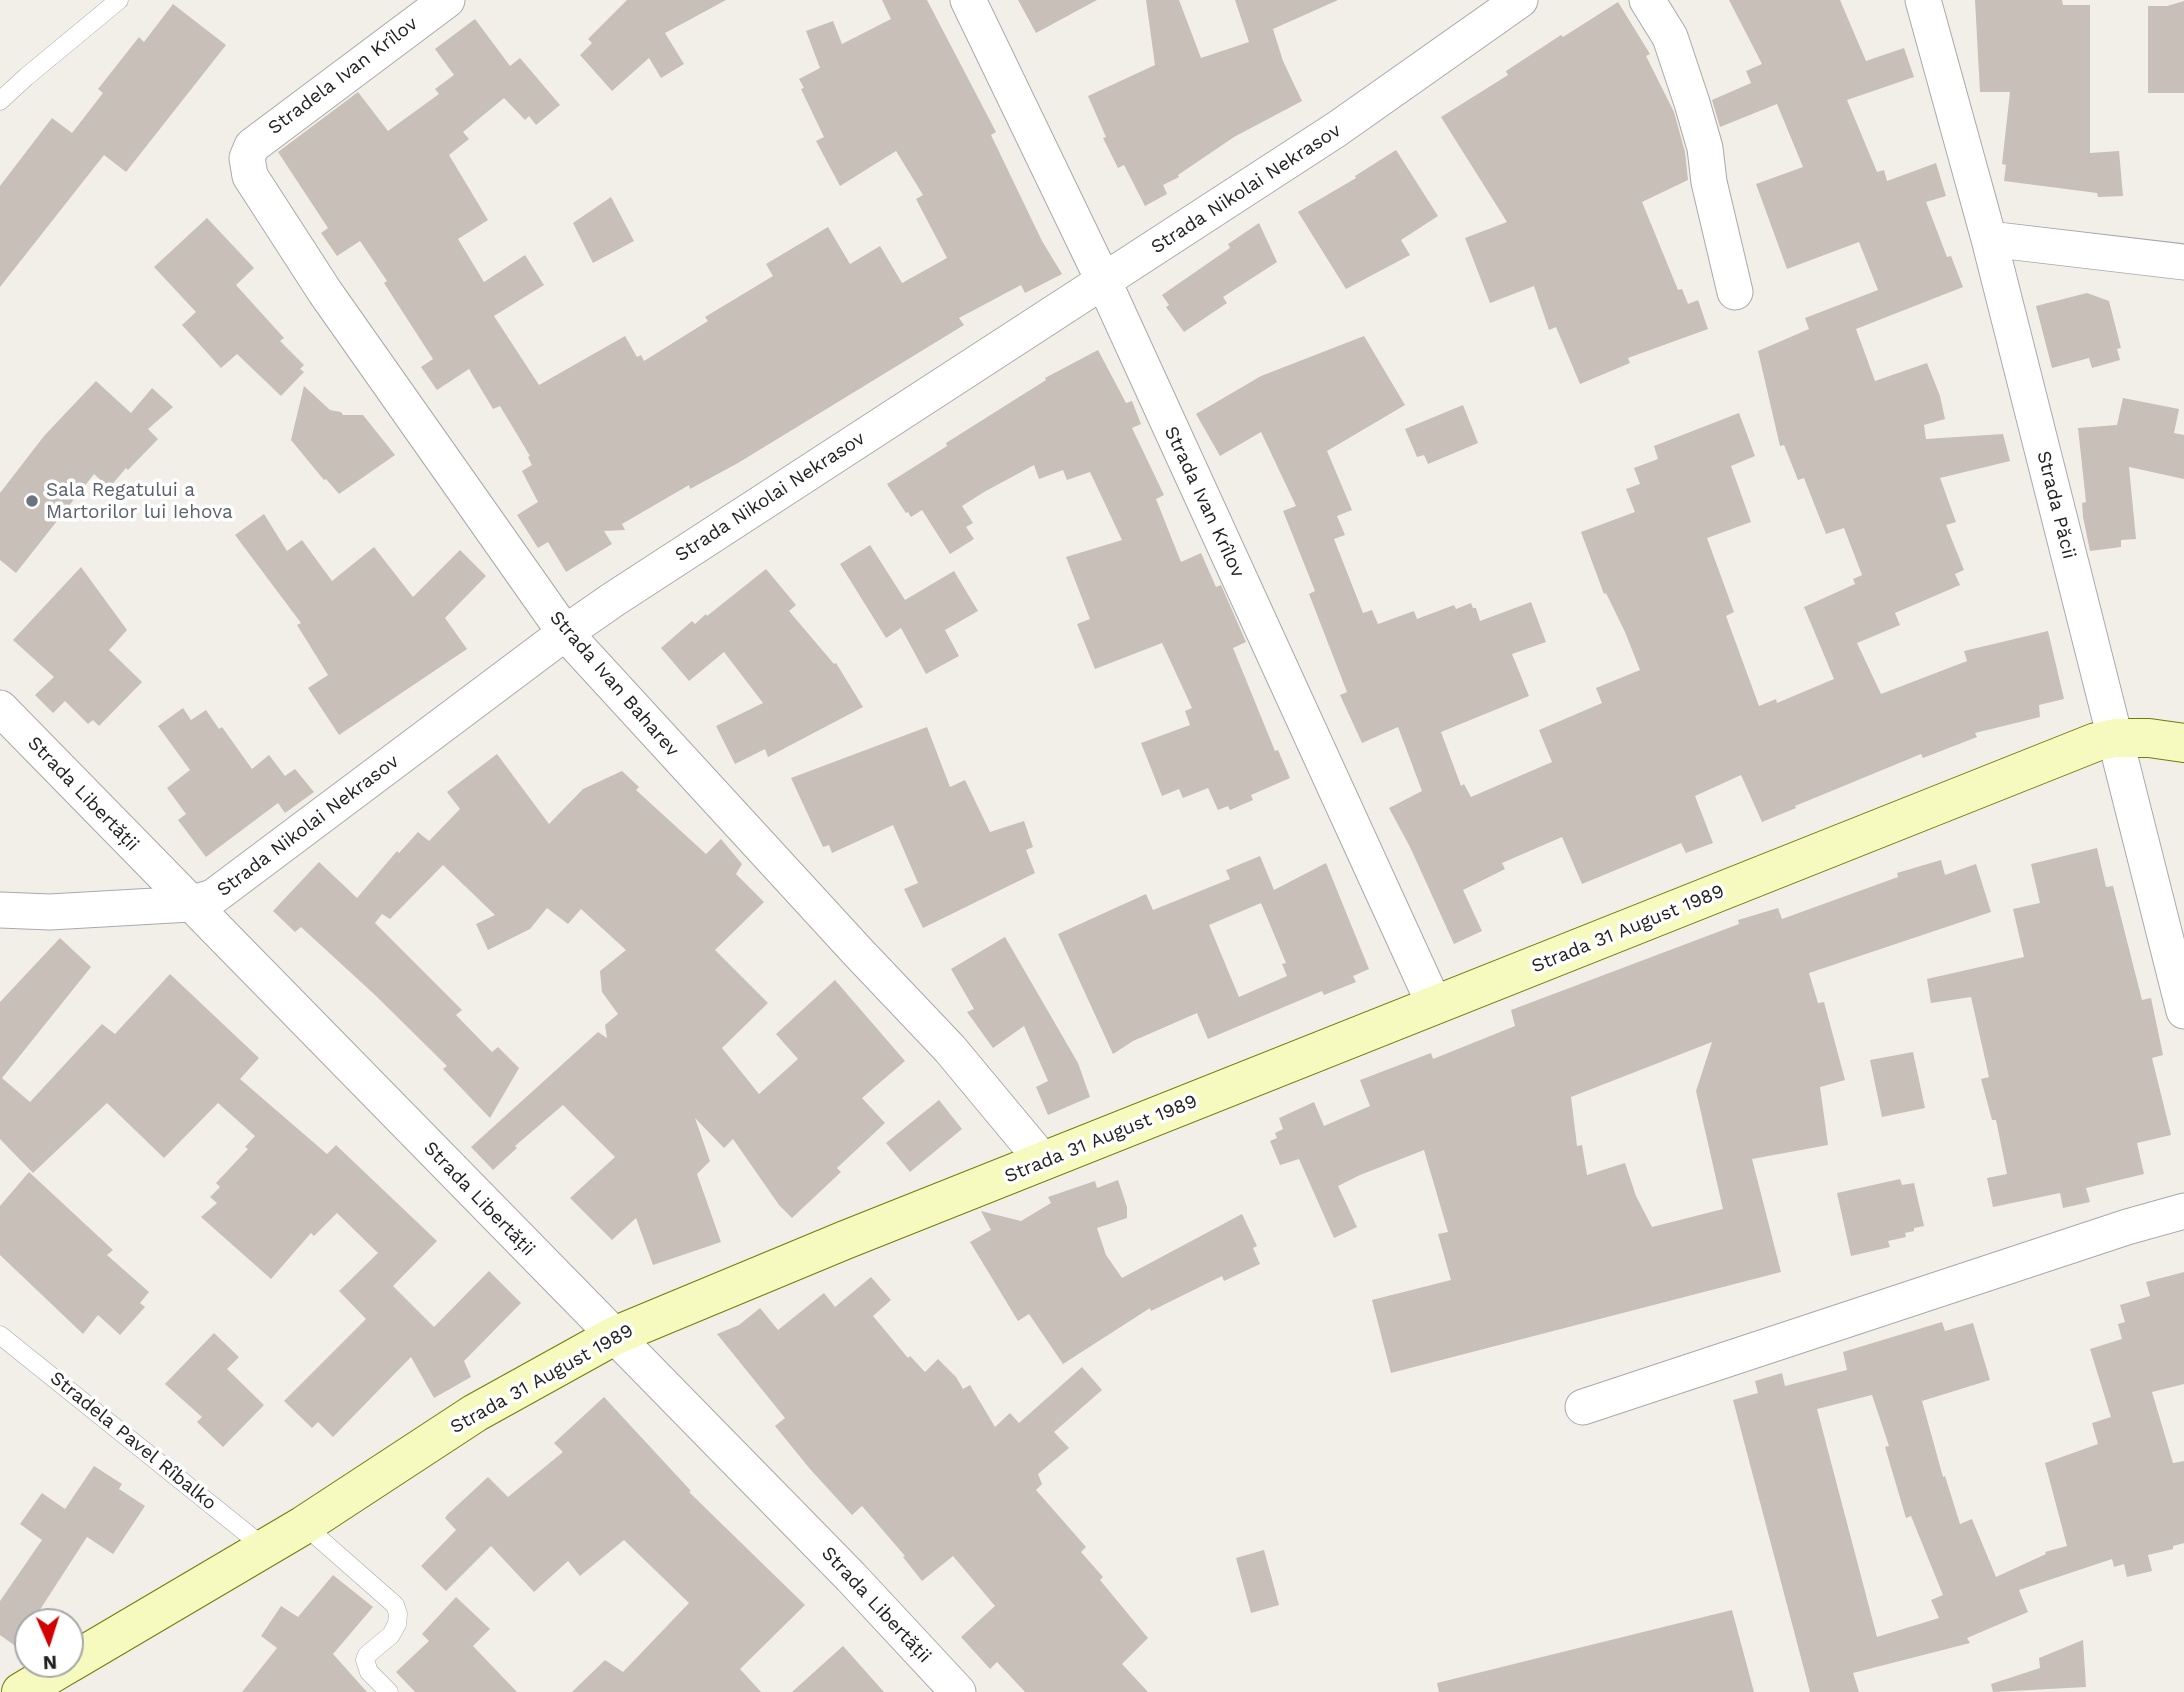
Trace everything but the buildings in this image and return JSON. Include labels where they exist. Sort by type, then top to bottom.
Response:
[{"type":"main road","name":"Strada 31 August 1989","points":[[84,1654],[304,1525],[475,1413],[614,1336],[845,1240],[2096,742],[2115,738],[2149,738],[2184,743]]},
{"type":"main road","name":"Strada 31 August 1989","points":[[21,1692],[44,1678]]},
{"type":"street","name":"Stradela Ivan Krîlov","points":[[247,158],[251,146],[269,131],[447,0]]},
{"type":"street","name":"Strada Ivan Krîlov","points":[[968,0],[1104,282],[1435,1006]]},
{"type":"street","name":"Strada Nikolai Nekrasov","points":[[0,910],[50,912],[190,904],[213,897],[565,633],[1336,129],[1520,0]]},
{"type":"street","points":[[1647,0],[1670,37],[1692,103],[1705,148],[1709,182],[1735,292]]},
{"type":"street","name":"Strada Păcii","points":[[1923,0],[1989,239],[2184,1011]]},
{"type":"street","name":"Strada Ivan Baharev","points":[[247,158],[250,176],[325,292],[565,633],[950,1049],[1044,1162]]},
{"type":"street","points":[[1989,239],[2184,262]]},
{"type":"street","name":"Strada Libertății","points":[[0,708],[851,1577],[958,1692]]},
{"type":"street","points":[[1583,1407],[2184,1210]]},
{"type":"lane","points":[[0,101],[119,0]]},
{"type":"lane","name":"Stradela Pavel Rîbalko","points":[[0,1335],[265,1548]]},
{"type":"lane","points":[[304,1525],[395,1605],[397,1624],[391,1635],[367,1655],[365,1660],[369,1672],[389,1692]]},
{"type":"place","name":"Sala Regatului a Martorilor lui Iehova","points":[[32,501]]}]
